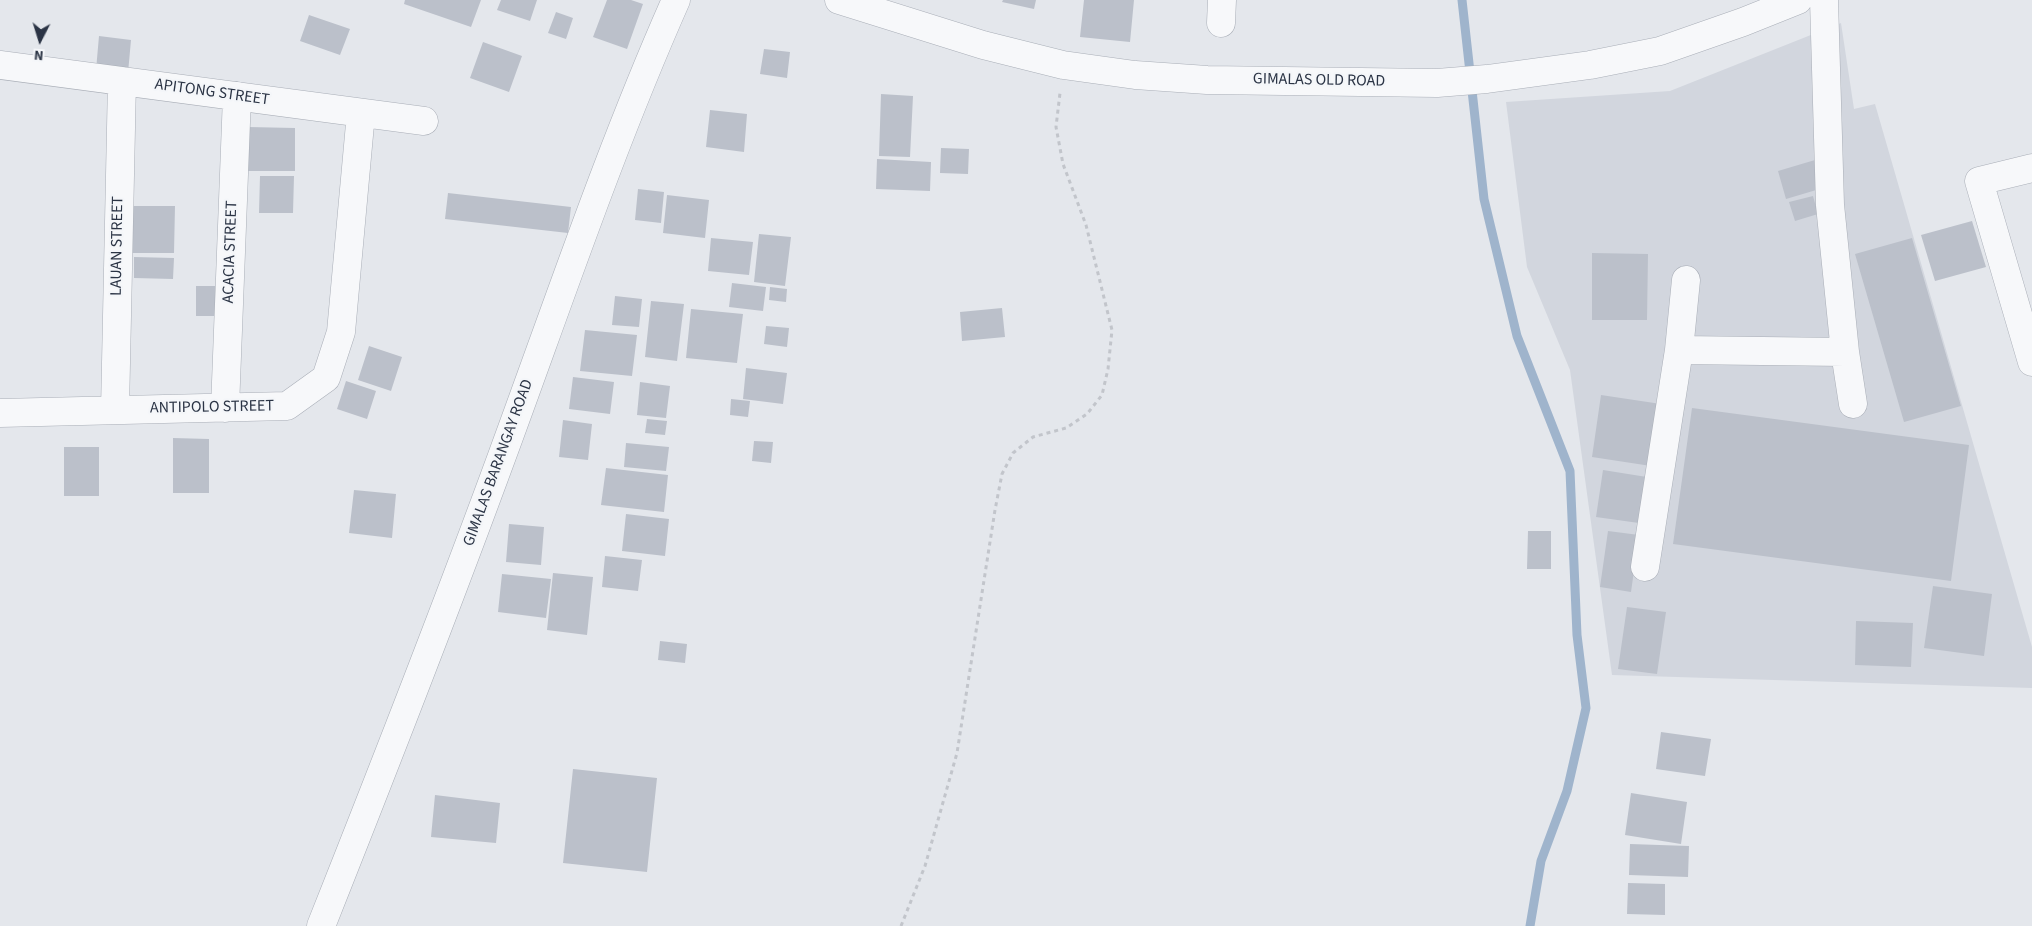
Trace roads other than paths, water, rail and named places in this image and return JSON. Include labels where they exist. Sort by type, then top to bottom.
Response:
[{"type":"street","name":"GIMALAS BARANGAY ROAD","points":[[321,926],[388,758],[488,494],[594,202],[644,71],[676,0]]},
{"type":"street","name":"GIMALAS OLD ROAD","points":[[839,0],[983,45],[1063,65],[1135,75],[1207,80],[1437,83],[1487,79],[1590,65],[1660,51],[1743,22],[1798,0]]},
{"type":"street","points":[[1824,0],[1830,205],[1845,352],[1853,404]]},
{"type":"street","name":"APITONG STREET","points":[[0,66],[424,121]]},
{"type":"street","name":"LAUAN STREET","points":[[114,410],[122,81]]},
{"type":"street","name":"ACACIA STREET","points":[[225,408],[237,96]]},
{"type":"street","name":"ANTIPOLO STREET","points":[[0,413],[287,406],[326,378],[341,332],[361,113]]},
{"type":"street","points":[[2032,168],[1979,181],[2032,362]]},
{"type":"street","points":[[1645,567],[1679,350],[1686,280]]},
{"type":"street","points":[[1679,350],[1845,352]]},
{"type":"waterway","points":[[1462,0],[1484,199],[1517,336],[1570,471],[1577,635],[1586,708],[1567,791],[1541,861],[1530,926]]}]
